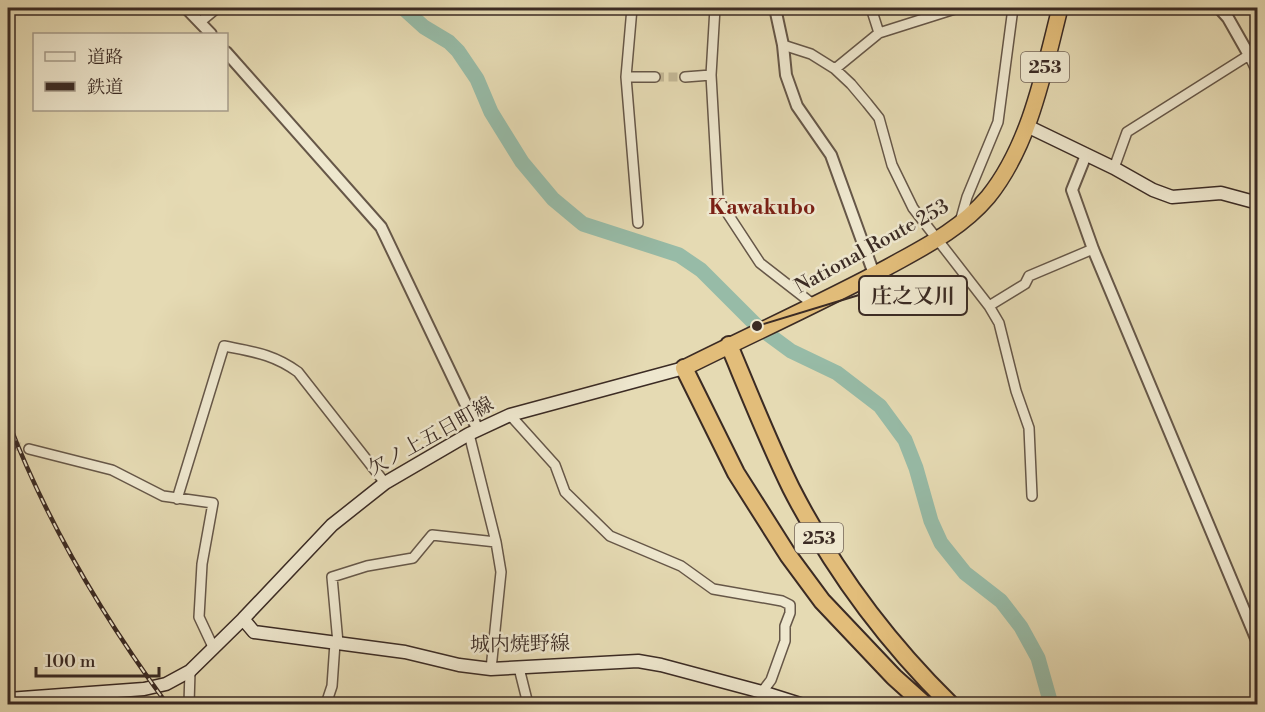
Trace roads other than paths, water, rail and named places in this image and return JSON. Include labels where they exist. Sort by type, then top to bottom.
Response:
[{"type":"highway","name":"National Route 253","points":[[729,345],[874,274],[960,225],[987,197],[1014,156],[1027,126],[1048,58],[1060,8]]},
{"type":"highway","name":"253","points":[[924,705],[894,677],[822,601],[788,555],[736,474],[684,368],[729,345],[792,489],[843,576],[903,655],[950,705]]},
{"type":"main road","points":[[1027,126],[1172,197],[1221,193],[1257,203]]},
{"type":"main road","name":"欠ノ上五日町線","points":[[8,699],[144,689],[166,684],[190,671],[214,649],[332,525],[385,483],[474,432],[510,415],[684,368]]},
{"type":"main road","name":"城内焼野線","points":[[243,619],[254,632],[405,652],[459,665],[490,669],[638,661],[762,692],[800,705]]},
{"type":"street","points":[[186,8],[210,33]]},
{"type":"street","points":[[200,22],[217,8]]},
{"type":"street","points":[[632,8],[626,77],[638,223]]},
{"type":"street","points":[[715,8],[711,75],[718,199],[760,263],[814,305]]},
{"type":"street","points":[[775,8],[783,45],[786,75],[797,106],[831,155],[874,274]]},
{"type":"street","points":[[871,8],[879,33]]},
{"type":"street","points":[[835,69],[879,33],[958,8]]},
{"type":"street","points":[[960,225],[968,197],[998,122],[1012,8]]},
{"type":"street","points":[[1219,8],[1228,18],[1257,74]]},
{"type":"street","points":[[1114,168],[1126,132],[1249,55],[1257,44]]},
{"type":"street","points":[[783,45],[811,54],[835,69],[851,84],[879,118],[897,176],[913,208],[989,306],[999,323],[1016,391],[1029,428],[1032,496]]},
{"type":"street","points":[[228,54],[381,227],[474,432],[501,572],[490,669]]},
{"type":"street","points":[[685,77],[711,75]]},
{"type":"street","points":[[626,77],[655,76]]},
{"type":"street","points":[[1086,155],[1072,190],[1093,249],[1257,643]]},
{"type":"street","points":[[989,306],[1025,284],[1029,276],[1093,249]]},
{"type":"street","points":[[177,498],[224,346],[267,354],[298,372],[385,483]]},
{"type":"street","points":[[510,415],[555,465],[565,492],[610,536],[681,566],[713,589],[782,601],[790,605],[790,613],[785,626],[785,641],[771,680],[762,692]]},
{"type":"street","points":[[29,449],[112,470],[163,496],[213,503],[202,564],[199,617],[214,649]]},
{"type":"street","points":[[326,705],[332,686],[337,643],[333,577],[367,566],[413,558],[432,535],[496,542]]},
{"type":"street","points":[[519,668],[528,705]]},
{"type":"street","points":[[189,705],[190,671]]},
{"type":"waterway","points":[[403,8],[424,27],[449,42],[458,51],[477,79],[491,112],[522,162],[553,199],[583,224],[679,255],[701,270],[757,326],[791,351],[837,373],[880,406],[905,440],[916,468],[931,521],[941,543],[965,573],[1001,601],[1021,627],[1038,658],[1051,704]]},
{"type":"tunnel","points":[[655,77],[685,77]]},
{"type":"tunnel","points":[[11,445],[29,449]]},
{"type":"railway","points":[[8,421],[40,496],[78,568],[143,671],[167,704]]},
{"type":"place","name":"庄之又川","points":[[757,326]]},
{"type":"district","name":"Kawakubo","points":[[762,208]]}]
